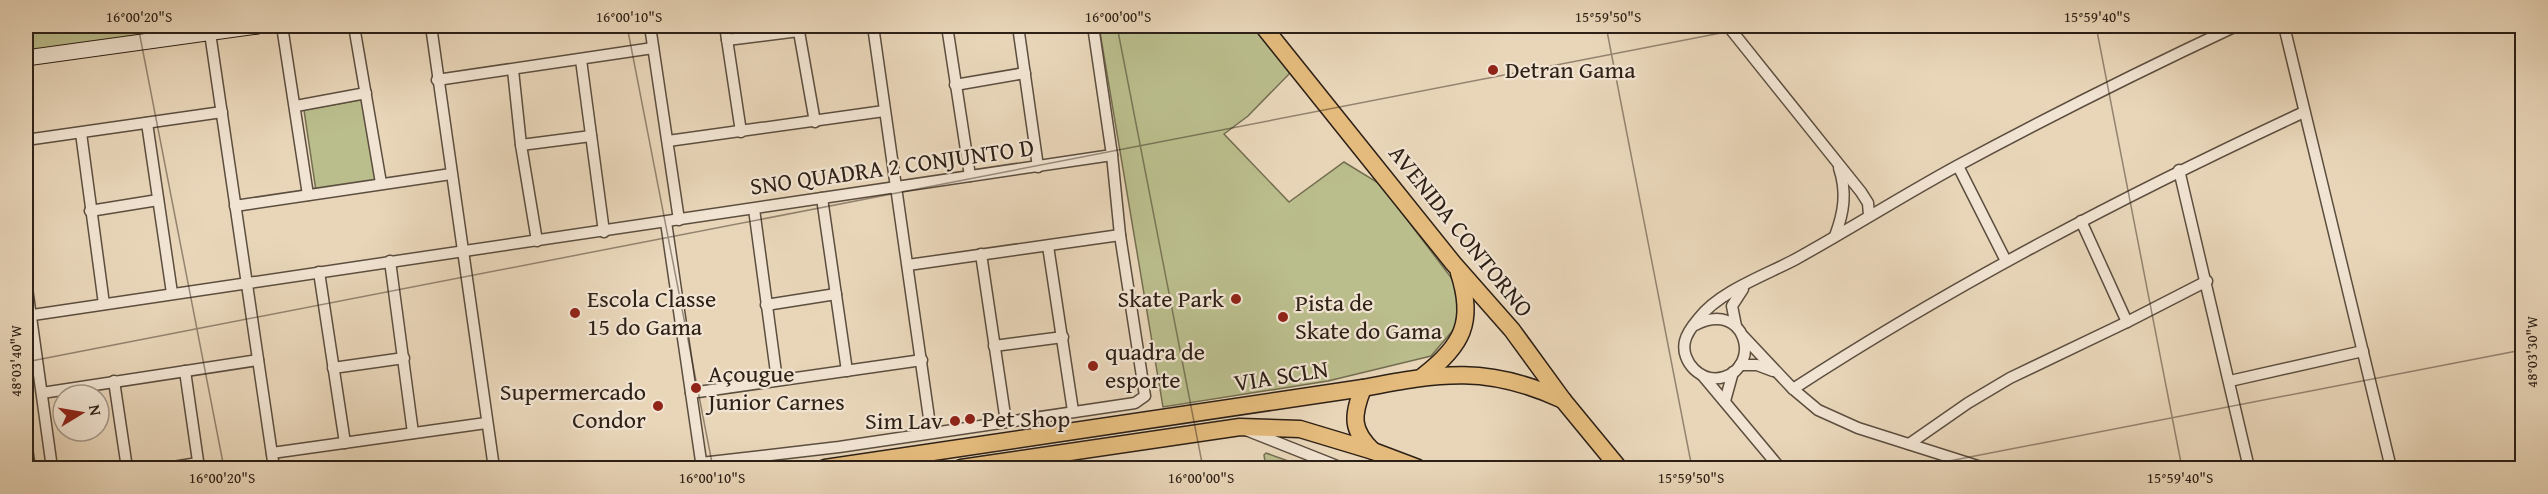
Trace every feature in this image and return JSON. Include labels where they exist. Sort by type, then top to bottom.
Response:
[{"type":"main road","name":"AVENIDA CONTORNO","points":[[1263,26],[1456,267],[1512,330],[1563,399],[1619,468]]},
{"type":"main road","points":[[1423,376],[1449,354],[1459,341],[1465,327],[1466,300],[1456,267]]},
{"type":"main road","name":"VIA SCLN","points":[[825,468],[1363,388],[1423,376],[1472,374],[1495,376],[1563,399]]},
{"type":"main road","points":[[1363,388],[1356,409],[1356,427],[1364,442],[1373,451]]},
{"type":"main road","points":[[1195,413],[1193,425],[1196,434]]},
{"type":"main road","points":[[1165,418],[1173,428],[1169,438]]},
{"type":"main road","name":"VIA SCLN","points":[[961,468],[1240,427],[1300,429],[1373,451],[1418,468]]},
{"type":"street","points":[[26,58],[258,26]]},
{"type":"street","points":[[282,26],[308,195]]},
{"type":"street","points":[[354,26],[381,183]]},
{"type":"street","points":[[431,26],[494,468]]},
{"type":"street","points":[[650,26],[679,220]]},
{"type":"street","points":[[725,26],[741,132]]},
{"type":"street","points":[[873,26],[931,432]]},
{"type":"street","points":[[947,26],[970,176]]},
{"type":"street","points":[[1018,26],[1038,167]]},
{"type":"street","points":[[666,222],[702,466],[1135,403],[1142,399],[1146,392],[1120,235],[1112,155],[1093,26]]},
{"type":"street","points":[[1728,26],[1836,159],[1865,198],[1869,215]]},
{"type":"street","points":[[1780,468],[1725,401],[1703,376],[1693,369],[1686,358],[1685,340],[1713,304],[1958,166],[2236,26]]},
{"type":"street","points":[[2284,26],[2391,468]]},
{"type":"street","points":[[727,40],[798,28],[815,122]]},
{"type":"street","points":[[210,33],[274,468]]},
{"type":"street","points":[[437,80],[653,48]]},
{"type":"street","points":[[581,60],[604,232]]},
{"type":"street","points":[[513,70],[537,241]]},
{"type":"street","points":[[955,85],[1025,73]]},
{"type":"street","points":[[296,106],[366,93]]},
{"type":"street","points":[[668,141],[884,111]]},
{"type":"street","points":[[26,140],[222,112]]},
{"type":"street","points":[[1793,389],[1836,361],[2006,261],[2180,170],[2304,112]]},
{"type":"street","points":[[147,123],[172,293]]},
{"type":"street","points":[[81,133],[104,304]]},
{"type":"street","points":[[522,145],[591,136]]},
{"type":"street","name":"SNO QUADRA 2 CONJUNTO D","points":[[28,316],[1112,155]]},
{"type":"street","points":[[1835,236],[1844,209],[1842,177],[1836,159]]},
{"type":"street","points":[[1958,166],[2006,261]]},
{"type":"street","points":[[2180,170],[2249,468]]},
{"type":"street","points":[[235,206],[451,174]]},
{"type":"street","points":[[822,198],[847,370]]},
{"type":"street","points":[[90,211],[158,200]]},
{"type":"street","points":[[754,209],[777,380]]},
{"type":"street","points":[[2081,222],[2127,322]]},
{"type":"street","points":[[908,264],[1120,235]]},
{"type":"street","points":[[1048,246],[1073,411]]},
{"type":"street","points":[[981,254],[1005,422]]},
{"type":"street","points":[[390,261],[413,433]]},
{"type":"street","points":[[319,272],[345,443]]},
{"type":"street","points":[[26,281],[28,316],[42,393],[52,468]]},
{"type":"street","points":[[1909,444],[1986,391],[2207,281]]},
{"type":"street","points":[[1736,326],[1732,306],[1734,300],[1748,284]]},
{"type":"street","points":[[766,305],[836,294]]},
{"type":"street","points":[[1695,325],[1708,318],[1723,318],[1736,326],[1793,389],[1818,410],[1834,418],[1984,468]]},
{"type":"street","points":[[1725,401],[1744,356],[1743,335]]},
{"type":"street","points":[[994,346],[1063,337]]},
{"type":"street","points":[[2230,381],[2363,351]]},
{"type":"street","points":[[333,368],[404,358]]},
{"type":"street","points":[[42,393],[258,360]]},
{"type":"street","points":[[691,393],[922,360]]},
{"type":"street","points":[[1703,376],[1724,377],[1737,369],[1757,365],[1779,374]]},
{"type":"street","points":[[167,468],[199,466],[185,371]]},
{"type":"street","points":[[114,381],[127,468]]},
{"type":"street","points":[[272,453],[486,423]]},
{"type":"street","points":[[1240,427],[1266,440],[1342,468]]},
{"type":"street","points":[[26,442],[30,468]]},
{"type":"green space","points":[[26,26],[217,26],[26,53]]},
{"type":"green space","points":[[1099,26],[1254,26],[1291,72],[1248,116],[1224,134],[1289,202],[1344,162],[1380,184],[1456,284],[1461,321],[1431,356],[1328,381],[1163,407]]},
{"type":"green space","points":[[365,99],[378,180],[316,191],[304,110]]},
{"type":"green space","points":[[1266,453],[1308,468],[1266,468],[1264,455]]},
{"type":"place","name":"Detran Gama","points":[[1493,70]]},
{"type":"place","name":"Skate Park","points":[[1236,299]]},
{"type":"place","name":"Escola Classe 15 do Gama","points":[[575,313]]},
{"type":"place","name":"Pista de Skate do Gama","points":[[1283,317]]},
{"type":"place","name":"quadra de esporte","points":[[1093,366]]},
{"type":"place","name":"Açougue Junior Carnes","points":[[696,388]]},
{"type":"place","name":"Supermercado Condor","points":[[658,406]]},
{"type":"place","name":"Pet Shop","points":[[970,419]]},
{"type":"place","name":"Sim Lav","points":[[955,421]]}]
